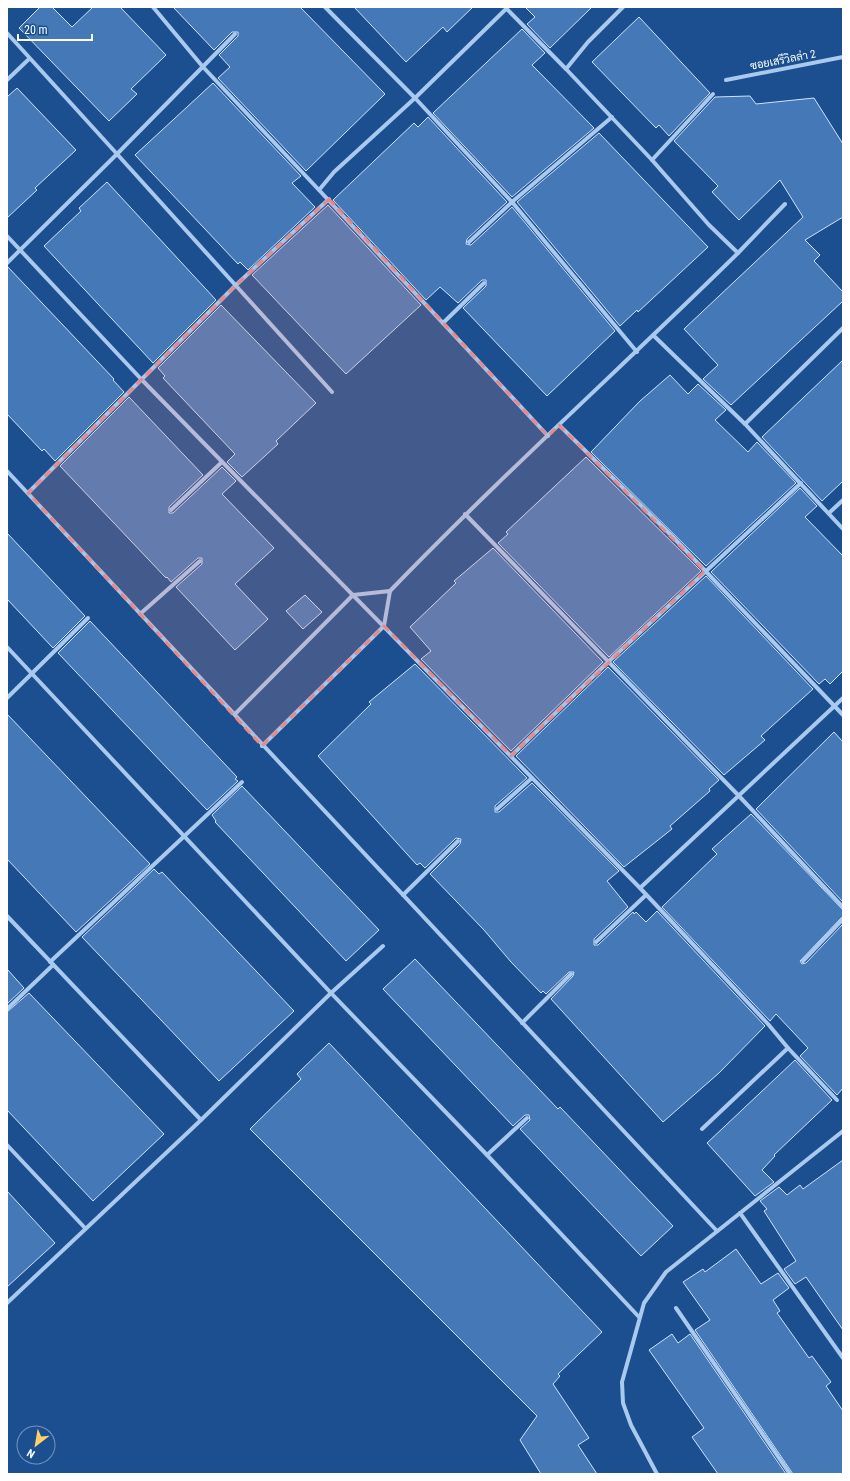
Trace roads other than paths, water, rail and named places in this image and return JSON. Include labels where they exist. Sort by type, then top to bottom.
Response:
[{"type":"street","points":[[153,7],[203,67],[329,199],[548,436]]},
{"type":"street","points":[[325,7],[415,98],[512,202],[637,352]]},
{"type":"street","points":[[566,69],[588,42],[623,7]]},
{"type":"street","points":[[319,190],[334,172],[415,98],[506,8],[612,117],[709,225],[738,253]]},
{"type":"street","points":[[7,33],[332,392]]},
{"type":"street","points":[[7,263],[235,34]]},
{"type":"street","name":"ซอยเสรีวิลล่า 2","points":[[726,80],[843,57]]},
{"type":"street","points":[[7,80],[29,59]]},
{"type":"street","points":[[652,160],[713,94]]},
{"type":"street","points":[[469,242],[512,202],[612,117]]},
{"type":"street","points":[[28,493],[236,285],[329,199]]},
{"type":"street","points":[[262,746],[384,626],[390,591],[465,514],[654,336],[785,204]]},
{"type":"street","points":[[7,236],[142,380],[640,888],[837,1100]]},
{"type":"street","points":[[443,323],[484,283]]},
{"type":"street","points":[[745,424],[843,328]]},
{"type":"street","points":[[654,336],[745,424],[843,529]]},
{"type":"street","points":[[559,425],[705,571],[843,715]]},
{"type":"street","points":[[171,510],[222,462]]},
{"type":"street","points":[[7,471],[235,714],[262,746],[717,1231]]},
{"type":"street","points":[[511,756],[608,662],[801,483]]},
{"type":"street","points":[[829,514],[843,500]]},
{"type":"street","points":[[465,514],[739,796],[843,907]]},
{"type":"street","points":[[140,614],[200,561]]},
{"type":"street","points":[[235,714],[353,595],[390,591]]},
{"type":"street","points":[[7,698],[88,618]]},
{"type":"street","points":[[7,647],[331,993],[487,1155],[639,1317]]},
{"type":"street","points":[[640,888],[843,698]]},
{"type":"street","points":[[497,809],[532,778]]},
{"type":"street","points":[[7,1009],[52,963],[183,836],[242,782]]},
{"type":"street","points":[[403,895],[458,841]]},
{"type":"street","points":[[596,942],[646,895]]},
{"type":"street","points":[[7,916],[201,1120]]},
{"type":"street","points":[[802,961],[843,919]]},
{"type":"street","points":[[7,1303],[201,1120],[331,993],[383,946]]},
{"type":"street","points":[[522,1022],[571,974]]},
{"type":"street","points":[[702,1129],[788,1048]]},
{"type":"street","points":[[487,1155],[527,1118]]},
{"type":"street","points":[[657,1474],[631,1425],[623,1403],[622,1382],[639,1317],[647,1298],[666,1272],[843,1131]]},
{"type":"street","points":[[7,1145],[85,1228]]},
{"type":"street","points":[[740,1213],[843,1358]]},
{"type":"street","points":[[676,1308],[790,1474]]}]
